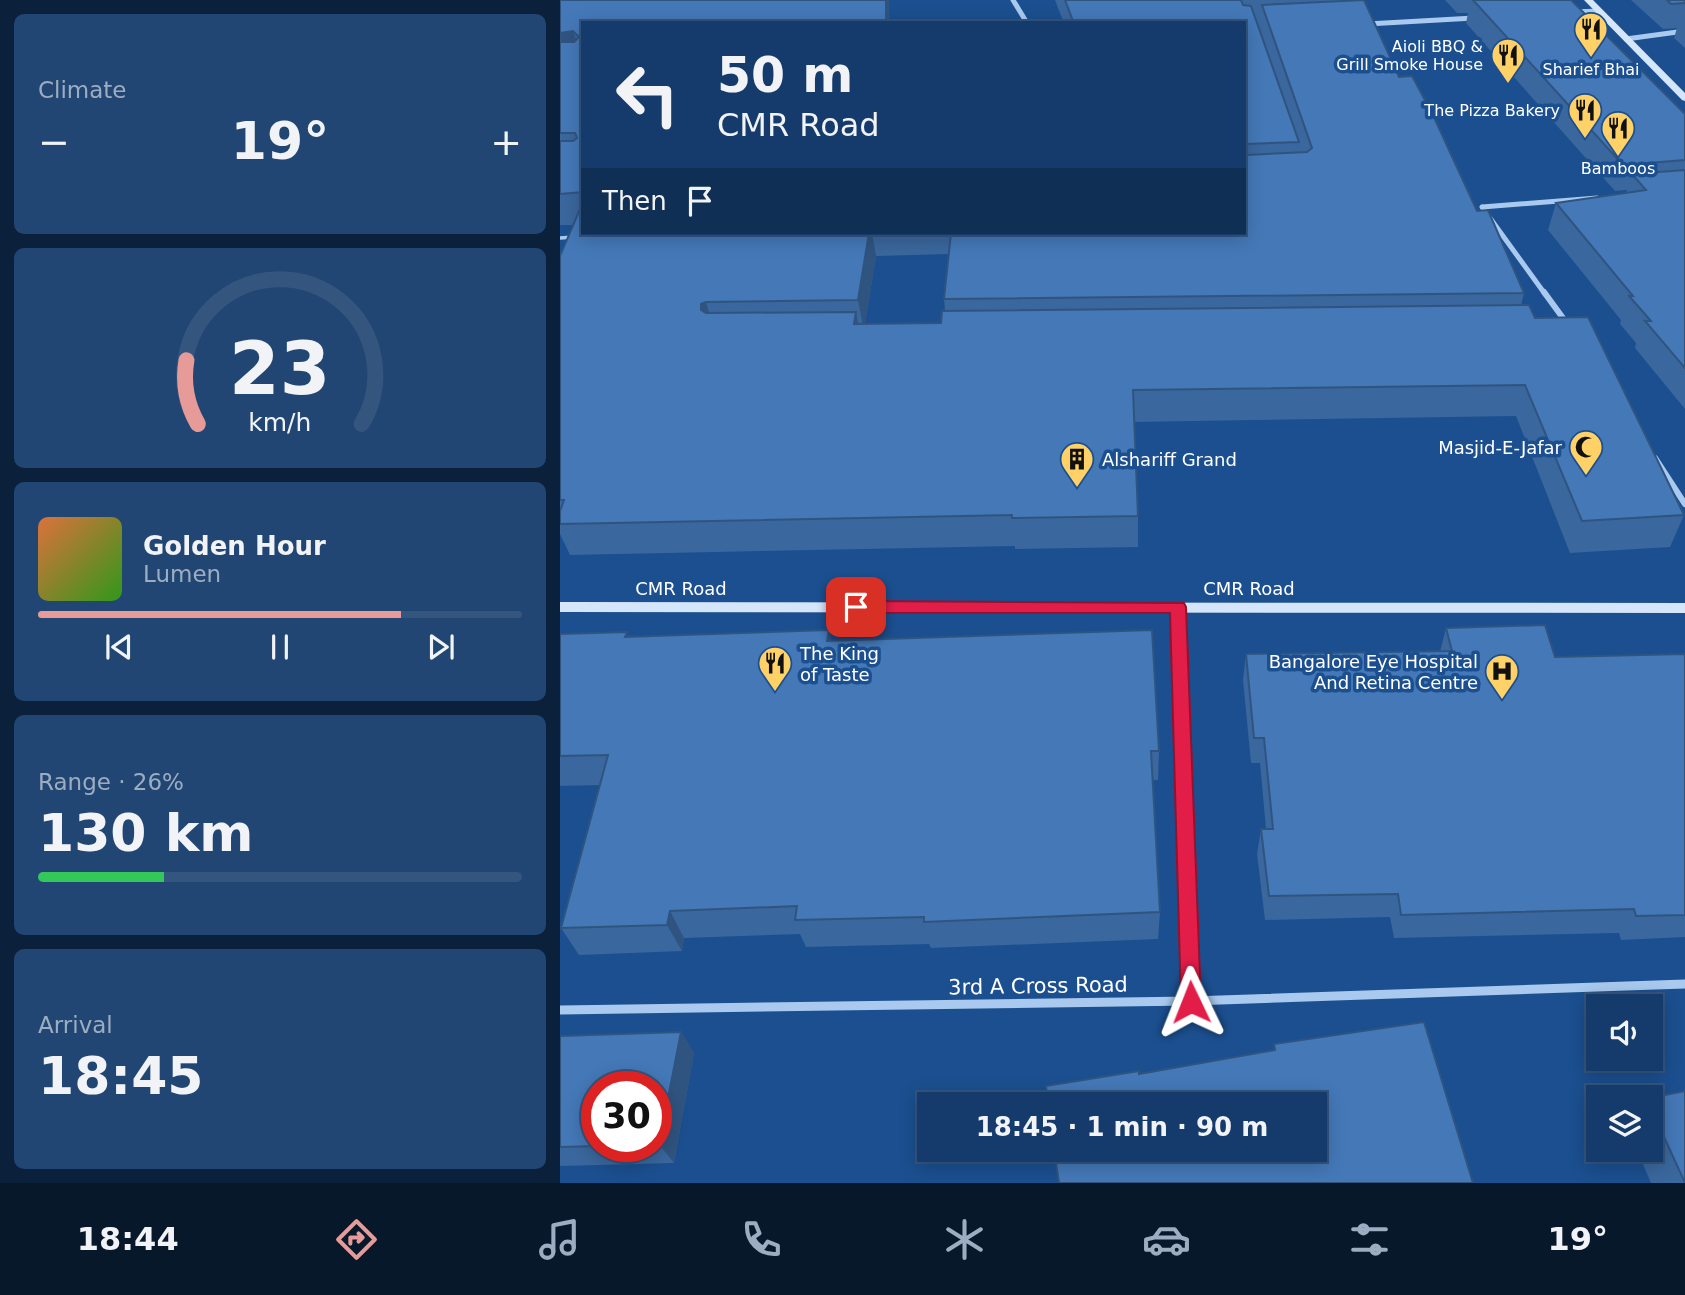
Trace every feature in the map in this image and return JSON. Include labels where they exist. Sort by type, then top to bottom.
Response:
[{"type":"street","points":[[1013,0],[1026,21]]},
{"type":"street","points":[[1587,0],[1685,98]]},
{"type":"street","points":[[1565,13],[1599,11]]},
{"type":"street","points":[[1362,24],[1484,17]]},
{"type":"street","points":[[1626,39],[1685,31]]},
{"type":"street","points":[[1559,330],[1572,330],[1482,207],[1604,197]]},
{"type":"street","points":[[1647,446],[1685,505]]},
{"type":"street","name":"CMR Road","points":[[560,607],[1685,608]]},
{"type":"street","points":[[1178,607],[1191,1002]]},
{"type":"street","name":"3rd A Cross Road","points":[[560,1010],[1191,1002],[1685,984]]},
{"type":"lane","points":[[560,238],[587,236]]},
{"type":"building","points":[[560,0],[886,0],[886,21],[581,21],[581,192],[560,194],[560,141],[573,141],[577,138],[575,133],[560,133],[560,42],[574,42],[579,37],[573,31],[560,33]]},
{"type":"building","points":[[1065,0],[1241,0],[1243,5],[1251,6],[1299,142],[1246,144],[1246,21],[1073,21]]},
{"type":"building","points":[[1364,0],[1399,77],[1412,76],[1432,113],[1477,211],[1488,210],[1524,293],[944,299],[951,235],[1246,235],[1246,154],[1307,152],[1312,148],[1262,5]]},
{"type":"building","points":[[1473,0],[1571,0],[1685,114],[1685,160],[1623,165]]},
{"type":"building","points":[[1667,0],[1685,0],[1685,3],[1671,4]]},
{"type":"building","points":[[1685,170],[1685,368],[1645,321],[1651,321],[1629,296],[1633,296],[1556,203],[1646,190],[1632,174]]},
{"type":"building","points":[[580,209],[581,235],[869,235],[858,300],[701,304],[701,310],[706,313],[856,312],[854,324],[941,323],[942,311],[1529,305],[1535,318],[1588,317],[1684,515],[1582,521],[1525,385],[1133,390],[1138,516],[1012,518],[1012,515],[560,524],[560,511],[564,500],[560,500],[560,256]]},
{"type":"building","points":[[1545,625],[1555,657],[1685,654],[1685,915],[1636,916],[1634,909],[1401,915],[1398,894],[1269,896],[1261,829],[1273,829],[1264,738],[1254,738],[1246,654],[1452,651],[1446,628]]},
{"type":"building","points":[[829,630],[827,641],[1152,630],[1159,751],[1151,751],[1160,912],[924,922],[924,917],[795,920],[797,906],[670,911],[667,925],[561,928],[608,755],[560,756],[560,634],[627,632],[625,637]]},
{"type":"building","points":[[1424,1022],[1473,1183],[1059,1183],[1056,1162],[1327,1162],[1327,1092],[1047,1092],[1046,1086],[1139,1071],[1139,1074],[1275,1050],[1274,1044]]},
{"type":"building","points":[[681,1032],[672,1078],[672,1071],[581,1071],[581,1146],[560,1147],[560,1036]]},
{"type":"building","points":[[1685,1091],[1685,1183],[1663,1135],[1663,1095]]},
{"type":"place","name":"Sharief Bhai","points":[[1591,59]]},
{"type":"place","name":"Aioli BBQ & Grill Smoke House","points":[[1508,85]]},
{"type":"place","name":"The Pizza Bakery","points":[[1585,140]]},
{"type":"place","name":"Bamboos","points":[[1618,158]]},
{"type":"place","name":"Masjid-E-Jafar","points":[[1586,477]]},
{"type":"place","name":"Alshariff Grand","points":[[1077,489]]},
{"type":"place","name":"The King of Taste","points":[[775,693]]},
{"type":"place","name":"Bangalore Eye Hospital And Retina Centre","points":[[1502,701]]},
{"type":"route","points":[[856,607],[1178,607],[1191,1002]]}]
